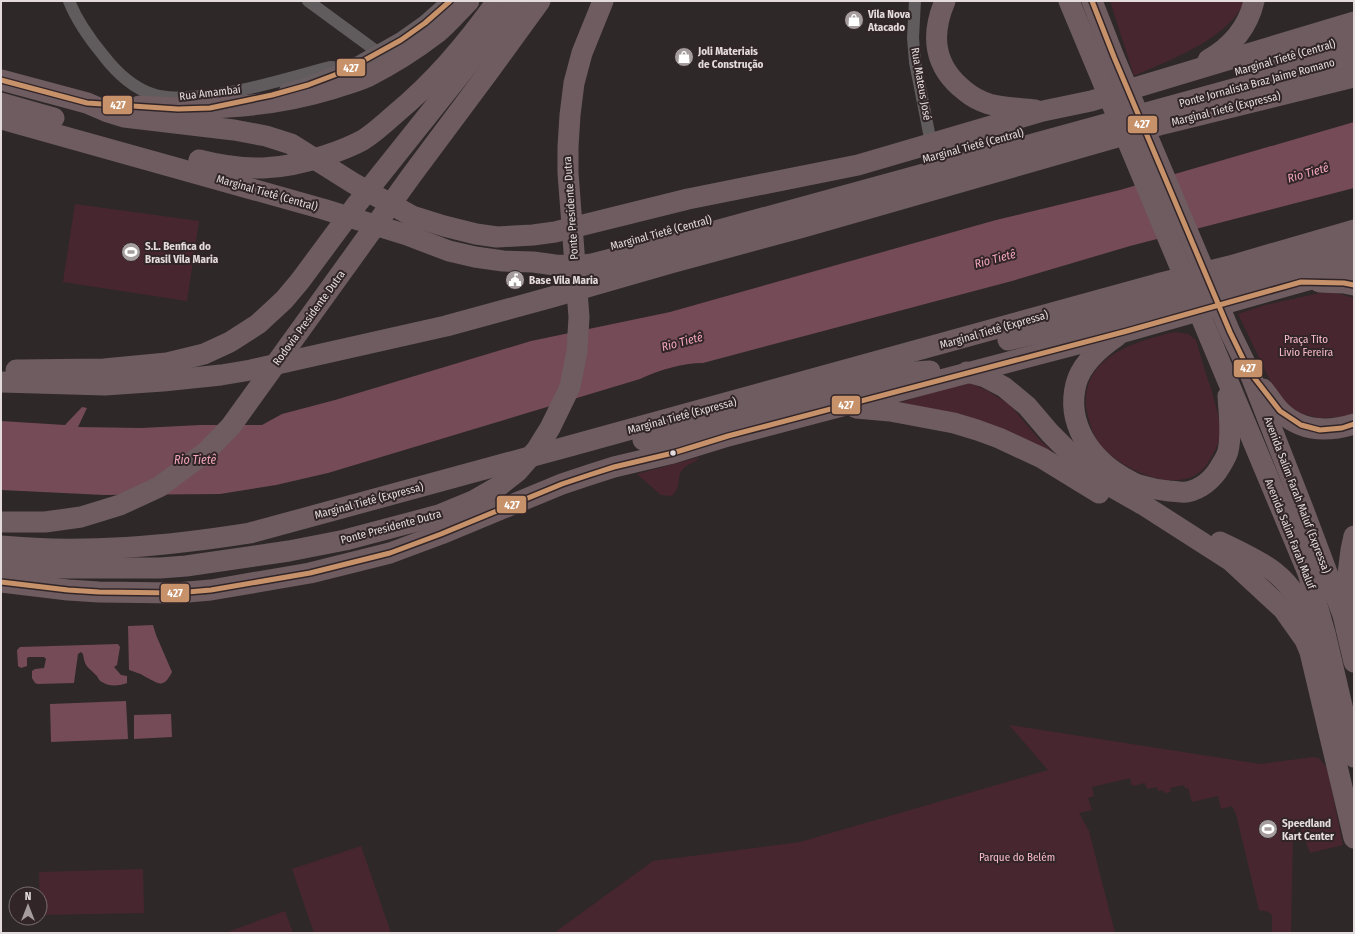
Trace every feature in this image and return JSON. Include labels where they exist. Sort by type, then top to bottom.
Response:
[{"type":"highway","points":[[1,80],[87,102],[178,109],[256,105],[287,100],[318,93],[366,77],[400,58],[438,33],[469,1]]},
{"type":"highway","points":[[1,103],[183,156],[221,165],[250,168],[270,168],[292,165],[346,148],[368,136],[406,105],[454,57],[497,1]]},
{"type":"highway","points":[[1,370],[104,369],[167,363],[204,354],[223,345],[258,324],[284,300],[300,281],[357,204],[519,1]]},
{"type":"highway","name":"Rodovia Presidente Dutra","points":[[1,522],[45,522],[81,517],[120,505],[159,488],[206,452],[231,426],[411,176],[540,1]]},
{"type":"highway","points":[[487,74],[518,43],[551,1]]},
{"type":"highway","name":"Ponte Presidente Dutra","points":[[1,564],[21,567],[160,568],[186,566],[289,551],[345,540],[439,516],[473,501],[499,486],[518,471],[537,449],[550,428],[570,387],[577,351],[579,317],[568,173],[570,115],[574,84],[582,53],[603,1]]},
{"type":"highway","points":[[945,1],[939,16],[936,35],[939,56],[945,72],[958,86],[972,97],[989,104],[1043,111]]},
{"type":"highway","points":[[1056,1],[1082,54],[1096,66]]},
{"type":"highway","points":[[1069,1],[1096,66],[1221,336]]},
{"type":"highway","points":[[1092,1],[1221,336]]},
{"type":"highway","points":[[1103,1],[1118,41],[1116,61]]},
{"type":"highway","points":[[1188,72],[1211,59],[1231,43],[1243,29],[1252,10],[1254,1]]},
{"type":"highway","points":[[87,102],[108,112],[124,117],[234,130],[266,136],[291,144],[353,183],[412,216],[476,234],[497,237],[555,232],[696,198],[858,165],[1043,111],[1091,101],[1354,22]]},
{"type":"highway","name":"Marginal Tietê (Central)","points":[[1,119],[323,209],[450,251],[475,257],[503,261],[577,266],[591,257],[639,240],[862,176],[1095,114],[1354,38]]},
{"type":"highway","name":"Ponte Jornalista Braz Jaime Romano","points":[[1160,110],[1354,56]]},
{"type":"highway","name":"Marginal Tietê (Expressa)","points":[[1,382],[106,385],[221,375],[336,351],[446,326],[544,300],[1156,126],[1354,77]]},
{"type":"highway","name":"Marginal Tietê (Central)","points":[[591,257],[1160,110]]},
{"type":"highway","points":[[633,212],[646,215],[760,193],[862,176]]},
{"type":"highway","name":"Marginal Tietê (Expressa)","points":[[1,546],[31,549],[124,548],[196,542],[250,533],[1157,284],[1230,266],[1354,230]]},
{"type":"highway","points":[[904,354],[947,351],[1069,326],[1351,252]]},
{"type":"highway","points":[[1,582],[99,592],[176,593],[211,590],[310,573],[390,553],[441,534],[562,484],[614,467],[673,453],[728,436],[1127,331],[1301,282],[1351,252]]},
{"type":"highway","points":[[1301,282],[1344,283],[1354,285]]},
{"type":"highway","points":[[1127,331],[1106,344],[1084,366],[1076,383],[1074,401],[1075,416],[1082,436],[1093,452],[1110,470],[1138,485],[1158,490],[1187,492],[1203,485],[1216,474],[1228,452],[1229,446],[1230,433],[1227,380]]},
{"type":"highway","name":"Avenida Salim Farah Maluf (Expressa)","points":[[1221,336],[1249,371],[1343,615],[1354,662]]},
{"type":"highway","name":"Avenida Salim Farah Maluf","points":[[1221,336],[1227,380],[1308,573],[1325,633],[1354,757]]},
{"type":"highway","points":[[577,444],[600,448],[661,436],[711,425],[890,377],[915,372],[940,370],[963,371],[985,377],[1004,387],[1027,406],[1050,433],[1088,471],[1231,561],[1283,609],[1305,640],[1310,652],[1354,838]]},
{"type":"highway","points":[[1249,371],[1280,411],[1297,423],[1320,430],[1342,428],[1354,424]]},
{"type":"highway","points":[[840,406],[890,411],[954,423],[999,438],[1047,461],[1258,586]]},
{"type":"highway","points":[[1135,500],[1242,552],[1270,568],[1287,584],[1311,620],[1335,676]]},
{"type":"highway","points":[[1,561],[22,558],[121,558],[163,555],[232,545],[263,538],[283,524]]},
{"type":"highway","points":[[1343,615],[1354,536]]},
{"type":"highway","points":[[22,585],[40,579],[154,580],[232,571],[270,564],[289,551]]},
{"type":"main road","name":"Rua Amambaí","points":[[210,108],[272,95],[308,85],[345,71],[401,40],[425,23],[450,1]]},
{"type":"street","name":"Rua Amambaí","points":[[70,1],[75,17],[93,43],[115,70],[127,81],[153,95],[175,98],[203,96],[248,89],[330,67],[340,68],[345,71]]},
{"type":"street","points":[[308,1],[379,53]]},
{"type":"street","name":"Rua Mateus José","points":[[915,1],[913,38],[915,62],[931,143]]},
{"type":"green space","points":[[1110,1],[1245,1],[1237,15],[1212,37],[1181,55],[1134,76]]},
{"type":"green space","name":"S.L. Benfica do Brasil Vila Maria","points":[[75,204],[199,221],[187,301],[63,282]]},
{"type":"green space","name":"Praça Tito Livio Fereira","points":[[1320,293],[1335,293],[1354,298],[1354,413],[1348,417],[1319,418],[1302,414],[1289,407],[1277,395],[1238,314],[1265,305]]},
{"type":"green space","points":[[1175,332],[1188,334],[1196,340],[1212,392],[1220,431],[1215,450],[1209,461],[1199,473],[1186,479],[1172,480],[1156,478],[1140,473],[1125,465],[1102,447],[1094,435],[1089,421],[1087,411],[1087,393],[1091,378],[1100,365],[1113,355],[1127,347],[1143,341]]},
{"type":"green space","points":[[970,383],[986,390],[1009,404],[1039,439],[1069,468],[899,403],[947,388]]},
{"type":"green space","points":[[700,457],[682,470],[679,476],[677,489],[672,496],[661,495],[637,474]]},
{"type":"green space","name":"Parque do Belém","points":[[1009,725],[1260,764],[1313,757],[1319,758],[1327,768],[1343,845],[1310,853],[1299,824],[1293,834],[1291,933],[1272,933],[1272,915],[1268,912],[1259,910],[1236,814],[1232,806],[1221,809],[1218,796],[1192,802],[1188,788],[1185,788],[1184,785],[1170,788],[1171,792],[1164,793],[1163,790],[1158,791],[1157,787],[1147,789],[1145,783],[1132,786],[1130,778],[1092,787],[1094,796],[1088,798],[1092,810],[1079,813],[1089,831],[1115,933],[554,933],[653,861],[800,842],[1048,770]]},
{"type":"green space","points":[[361,846],[391,933],[314,933],[292,869]]},
{"type":"green space","points":[[143,869],[144,913],[48,915],[48,886],[39,886],[39,872]]},
{"type":"green space","points":[[285,911],[293,933],[225,933]]},
{"type":"water","name":"Rio Tietê","points":[[1354,122],[1354,188],[1130,246],[1012,281],[703,363],[687,364],[671,368],[640,379],[328,473],[276,485],[220,494],[104,495],[1,490],[1,421],[65,425],[82,407],[87,408],[78,427],[142,428],[200,425],[262,425],[282,414],[335,400],[531,341],[670,312],[996,220],[1120,190]]},
{"type":"water","points":[[153,625],[172,672],[169,678],[163,683],[157,683],[141,674],[129,670],[128,626]]},
{"type":"water","points":[[118,644],[120,647],[117,665],[114,667],[121,675],[127,676],[127,683],[121,685],[114,686],[105,684],[99,680],[87,666],[81,652],[78,654],[74,683],[35,683],[32,678],[32,671],[35,669],[44,668],[46,659],[44,657],[29,657],[27,658],[27,666],[21,668],[18,666],[17,650],[20,647]]},
{"type":"water","points":[[126,701],[128,739],[51,742],[50,704]]},
{"type":"water","points":[[171,714],[172,737],[134,739],[134,715]]},
{"type":"transit line","name":"427","points":[[1,80],[87,103],[178,109],[210,108],[272,95],[308,85],[345,71],[401,40],[425,23],[450,1]]},
{"type":"transit line","name":"427","points":[[1092,1],[1114,57],[1230,332],[1249,371],[1280,411],[1301,425],[1320,430],[1342,428],[1354,424]]},
{"type":"transit line","name":"427","points":[[1,582],[99,592],[176,593],[211,590],[310,573],[390,553],[441,534],[562,484],[614,467],[673,453],[728,436],[1127,331],[1301,282],[1344,283],[1354,285]]},
{"type":"place","name":"Vila Nova Atacado","points":[[854,20]]},
{"type":"place","name":"Joli Materiais de Construção","points":[[684,57]]},
{"type":"place","name":"S.L. Benfica do Brasil Vila Maria","points":[[131,252]]},
{"type":"place","name":"Base Vila Maria","points":[[515,280]]},
{"type":"place","name":"Speedland Kart Center","points":[[1268,829]]}]
